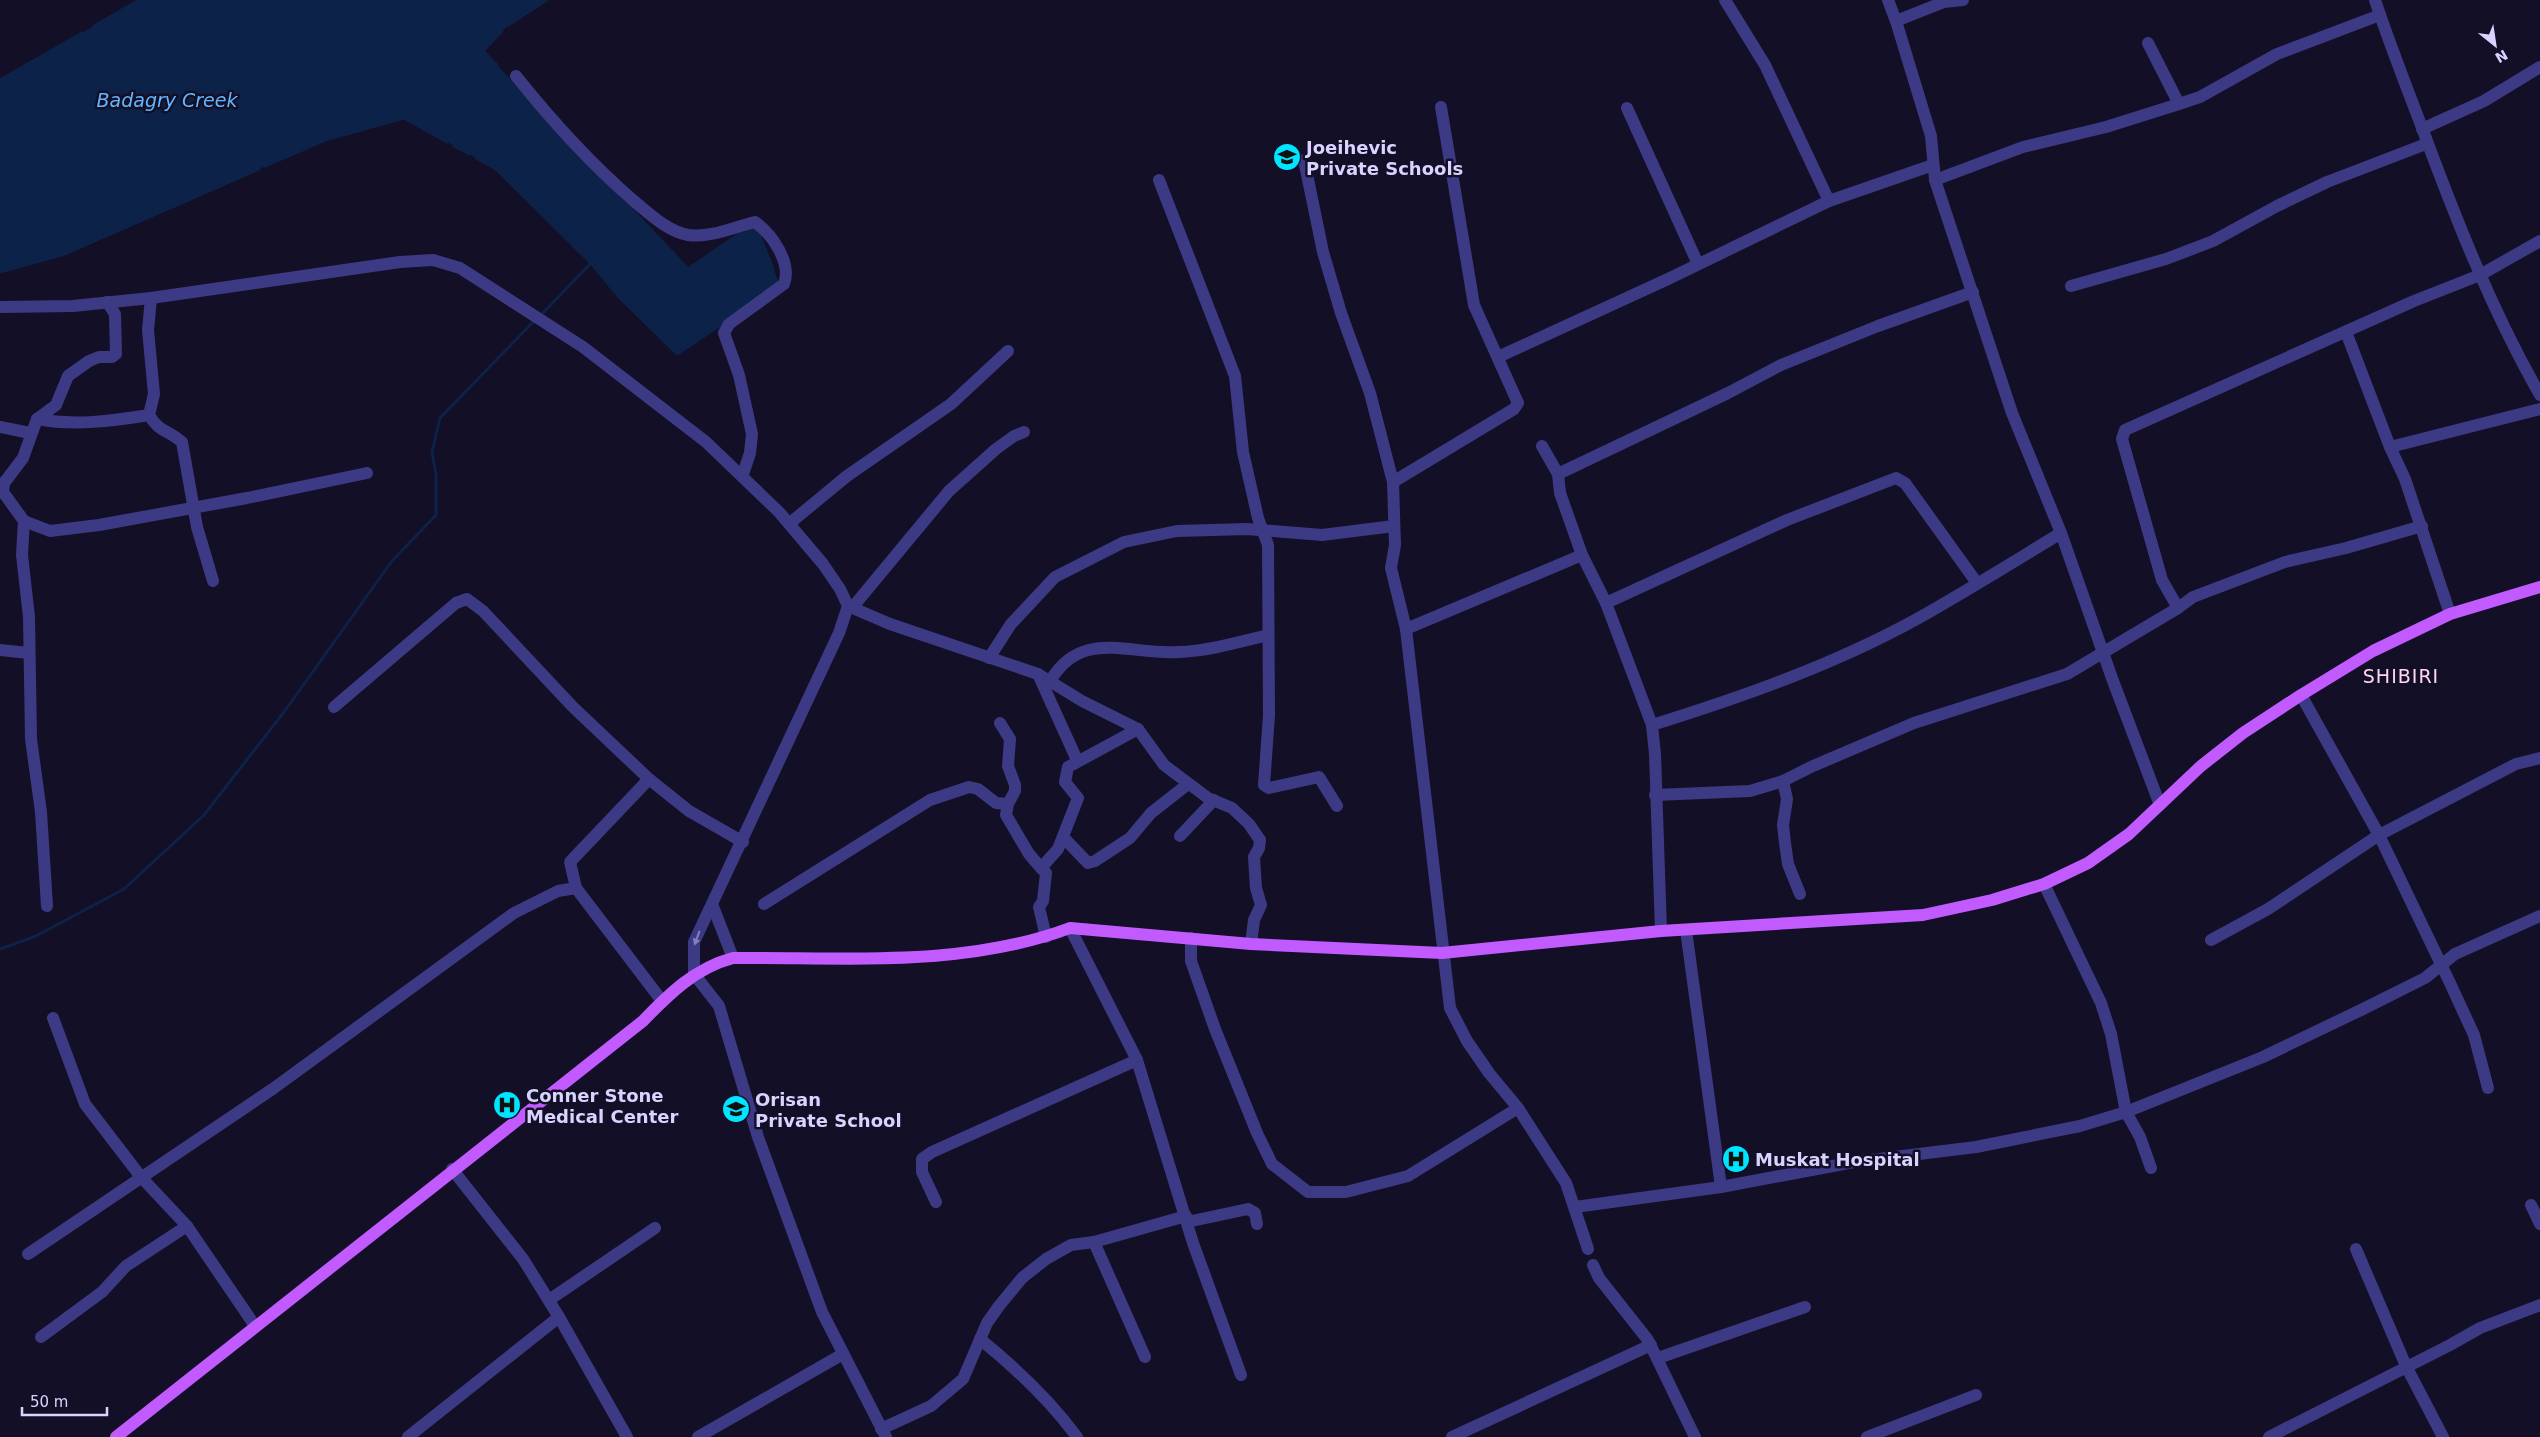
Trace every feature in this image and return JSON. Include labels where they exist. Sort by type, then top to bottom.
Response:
[{"type":"main road","points":[[116,1437],[452,1169],[642,1021],[694,974],[717,962],[733,958],[943,956],[989,950],[1046,937],[1070,928],[1251,944],[1442,953],[1661,931],[1923,915],[1992,900],[2044,884],[2088,863],[2129,834],[2202,766],[2229,744],[2301,694],[2373,651],[2450,614],[2540,586]]},
{"type":"street","points":[[1725,0],[1765,66],[1829,201]]},
{"type":"street","points":[[1888,0],[1931,136],[1936,180],[2012,413],[2062,533],[2160,805]]},
{"type":"street","points":[[1896,21],[1944,2],[1963,0]]},
{"type":"street","points":[[2375,0],[2426,144],[2480,275],[2521,362],[2540,395]]},
{"type":"street","points":[[1936,180],[2023,147],[2106,127],[2200,97],[2277,54],[2380,15]]},
{"type":"street","points":[[2148,43],[2180,104]]},
{"type":"street","points":[[2422,129],[2484,101],[2540,67]]},
{"type":"street","points":[[516,76],[557,127],[589,161],[671,230],[689,235],[712,234],[755,222],[776,246],[786,268],[784,284],[729,324],[724,333],[739,376],[752,434],[750,454],[742,474]]},
{"type":"street","points":[[1394,482],[1514,409],[1518,403],[1474,305],[1441,107]]},
{"type":"street","points":[[1627,108],[1698,264]]},
{"type":"street","points":[[2071,286],[2166,258],[2212,241],[2276,206],[2327,182],[2426,144]]},
{"type":"street","points":[[1304,160],[1323,252],[1341,313],[1370,393],[1394,482],[1395,545],[1391,568],[1406,629],[1442,953],[1450,1008],[1489,1073],[1518,1108],[1566,1184],[1588,1249]]},
{"type":"street","points":[[1498,357],[1829,201],[1933,165]]},
{"type":"street","points":[[1159,180],[1235,376],[1243,452],[1256,511],[1268,545],[1270,568],[1268,635],[1269,715],[1264,785],[1269,788],[1319,777],[1337,806]]},
{"type":"street","points":[[2178,608],[2162,580],[2122,439],[2125,430],[2480,275],[2540,241]]},
{"type":"street","points":[[0,306],[73,306],[151,298],[400,262],[433,260],[460,268],[583,347],[706,442],[742,474],[790,523],[823,564],[850,608],[1044,678],[1082,701],[1138,728],[1164,765],[1188,784],[1214,800],[1232,808],[1249,824],[1260,840],[1259,848],[1254,857],[1256,888],[1261,905],[1254,920],[1251,944]]},
{"type":"street","points":[[1558,474],[1728,393],[1781,365],[1878,326],[1973,292]]},
{"type":"street","points":[[151,298],[148,330],[154,394],[149,415],[157,428],[172,434],[182,442],[197,526],[213,580]]},
{"type":"street","points":[[107,302],[115,314],[116,354],[112,358],[99,357],[76,368],[68,376],[56,405],[37,419],[30,433],[23,458],[4,483],[3,492],[24,521],[50,531],[99,525],[194,506],[247,498],[367,473]]},
{"type":"street","points":[[2346,332],[2390,447],[2405,479],[2450,614]]},
{"type":"street","points":[[790,523],[847,476],[951,404],[1008,351]]},
{"type":"street","points":[[2390,447],[2540,409]]},
{"type":"street","points":[[37,419],[63,423],[105,422],[149,415]]},
{"type":"street","points":[[0,427],[30,433]]},
{"type":"street","points":[[1024,432],[1014,436],[996,449],[949,491],[850,608],[743,842],[694,942],[694,974],[719,1006],[758,1137],[822,1312],[883,1433],[931,1406],[963,1379],[991,1317],[1022,1278],[1046,1259],[1071,1245],[1094,1242],[1187,1219],[1248,1209],[1255,1213],[1257,1224]]},
{"type":"street","points":[[1542,446],[1558,474],[1560,493],[1582,555],[1606,603],[1652,725],[1655,754],[1661,931]]},
{"type":"street","points":[[1606,603],[1787,520],[1896,478],[1905,483],[1977,583]]},
{"type":"street","points":[[24,521],[22,555],[29,617],[31,739],[41,812],[47,906]]},
{"type":"street","points":[[989,658],[1011,624],[1055,577],[1124,542],[1176,531],[1247,529],[1264,532],[1322,535],[1394,526]]},
{"type":"street","points":[[1655,795],[1750,791],[1783,781],[1813,766],[1914,723],[2066,674],[2194,597],[2285,562],[2346,548],[2422,526]]},
{"type":"street","points":[[1652,725],[1759,689],[1846,653],[1914,620],[2062,533]]},
{"type":"street","points":[[1406,629],[1582,555]]},
{"type":"street","points":[[334,707],[456,603],[467,599],[483,611],[573,707],[649,779],[689,811],[743,842]]},
{"type":"street","points":[[1044,678],[1073,654],[1093,649],[1114,647],[1178,652],[1268,635]]},
{"type":"street","points":[[0,650],[29,653]]},
{"type":"street","points":[[1044,678],[1077,760]]},
{"type":"street","points":[[2301,694],[2379,835],[2474,1035],[2488,1088]]},
{"type":"street","points":[[1000,723],[1010,739],[1008,766],[1015,785],[1015,791],[1008,804],[1006,815],[1029,854],[1046,873],[1043,902],[1039,907],[1046,937]]},
{"type":"street","points":[[1041,868],[1058,849],[1078,798],[1065,782],[1068,767],[1077,760],[1138,728]]},
{"type":"street","points":[[2211,940],[2268,908],[2379,835],[2508,768],[2540,758]]},
{"type":"street","points":[[649,779],[570,862],[576,888],[662,1001]]},
{"type":"street","points":[[1783,781],[1787,799],[1783,825],[1784,843],[1788,864],[1800,894]]},
{"type":"street","points":[[1063,837],[1088,863],[1095,861],[1130,838],[1151,813],[1188,784]]},
{"type":"street","points":[[764,904],[930,800],[969,787],[978,789],[996,803],[1008,804]]},
{"type":"street","points":[[1180,836],[1214,800]]},
{"type":"street","points":[[2044,884],[2101,1003],[2111,1034],[2126,1112],[2140,1137],[2151,1168]]},
{"type":"street","points":[[28,1254],[274,1088],[514,913],[558,891],[576,888]]},
{"type":"street","points":[[712,904],[733,958]]},
{"type":"street","points":[[1575,1207],[1721,1187],[1854,1162],[1976,1147],[2080,1126],[2126,1112],[2263,1057],[2425,978],[2440,964],[2455,954],[2540,916]]},
{"type":"street","points":[[1070,928],[1137,1060],[1187,1219],[1241,1376]]},
{"type":"street","points":[[1686,930],[1721,1187]]},
{"type":"street","points":[[1192,938],[1191,961],[1214,1030],[1256,1133],[1272,1164],[1308,1192],[1346,1192],[1408,1176],[1518,1108]]},
{"type":"street","points":[[53,1018],[85,1104],[141,1176],[187,1226],[255,1326]]},
{"type":"street","points":[[936,1202],[922,1172],[922,1160],[932,1152],[1137,1060]]},
{"type":"street","points":[[452,1169],[523,1259],[559,1317],[627,1437]]},
{"type":"street","points":[[2531,1205],[2540,1224]]},
{"type":"street","points":[[40,1337],[96,1298],[126,1266],[187,1226]]},
{"type":"street","points":[[549,1300],[655,1228]]},
{"type":"street","points":[[1094,1242],[1145,1357]]},
{"type":"street","points":[[2356,1249],[2406,1366],[2443,1437]]},
{"type":"street","points":[[1593,1265],[1599,1278],[1651,1345],[1695,1437]]},
{"type":"street","points":[[2269,1437],[2480,1328],[2540,1305]]},
{"type":"street","points":[[1658,1358],[1805,1307]]},
{"type":"street","points":[[408,1437],[559,1317]]},
{"type":"street","points":[[980,1339],[1020,1372],[1055,1407],[1077,1437]]},
{"type":"street","points":[[1452,1437],[1651,1345]]},
{"type":"street","points":[[698,1437],[843,1354]]},
{"type":"street","points":[[1867,1437],[1976,1395]]},
{"type":"water","name":"Badagry Creek","points":[[139,0],[547,0],[513,20],[484,51],[688,269],[755,224],[780,285],[677,354],[619,297],[591,263],[496,169],[404,118],[325,140],[65,254],[0,272],[0,80]]},
{"type":"waterway","points":[[94,26],[139,0]]},
{"type":"waterway","points":[[508,25],[547,0]]},
{"type":"waterway","points":[[497,65],[483,51],[502,31]]},
{"type":"waterway","points":[[0,80],[82,33]]},
{"type":"waterway","points":[[265,166],[325,140],[404,118],[447,142]]},
{"type":"waterway","points":[[454,146],[469,154]]},
{"type":"waterway","points":[[476,158],[496,169],[591,263],[619,297],[677,354],[725,322]]},
{"type":"waterway","points":[[0,272],[65,254],[259,169]]},
{"type":"waterway","points":[[626,203],[688,269],[742,232]]},
{"type":"waterway","points":[[758,231],[773,269]]},
{"type":"waterway","points":[[540,316],[591,263]]},
{"type":"waterway","points":[[0,949],[36,936],[124,889],[204,815],[284,712],[392,561],[436,515],[436,475],[432,452],[440,418],[535,320]]},
{"type":"place","name":"Joeihevic Private Schools","points":[[1287,157]]},
{"type":"place","name":"Conner Stone Medical Center","points":[[507,1105]]},
{"type":"place","name":"Orisan Private School","points":[[736,1109]]},
{"type":"place","name":"Muskat Hospital","points":[[1736,1159]]},
{"type":"district","name":"SHIBIRI","points":[[2401,676]]}]
